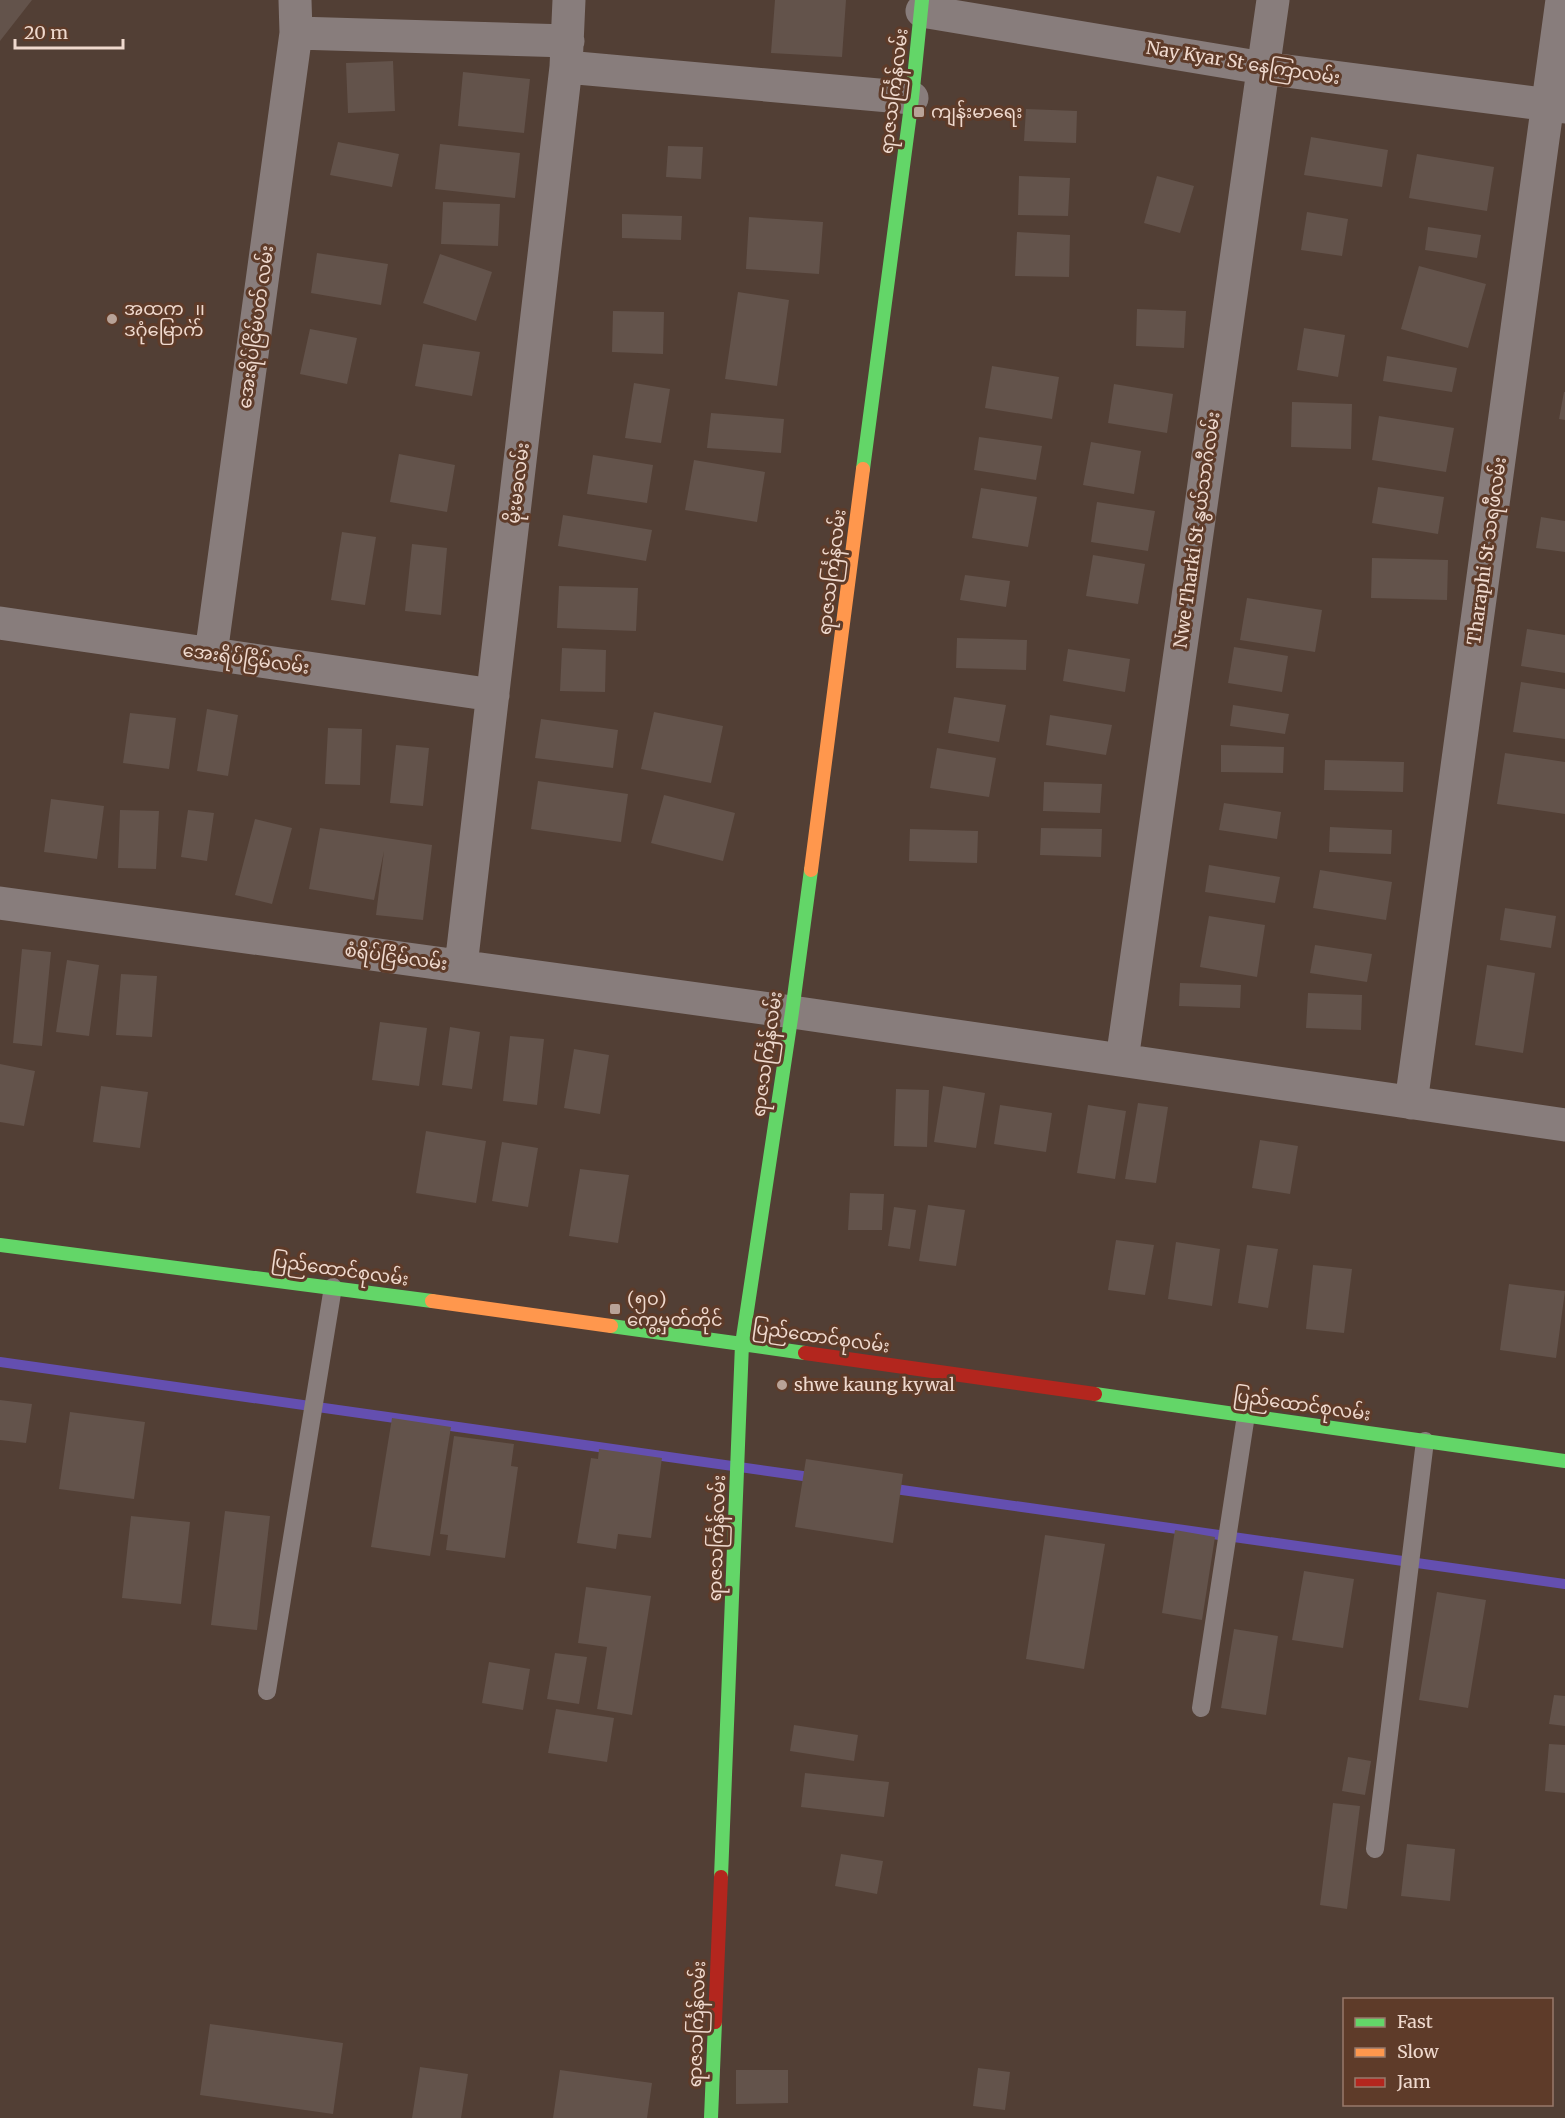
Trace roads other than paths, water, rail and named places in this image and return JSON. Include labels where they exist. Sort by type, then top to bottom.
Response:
[{"type":"main road","name":"ရာဇသင်္ကြန်လမ်း","points":[[711,2118],[742,1344],[792,1012],[912,98],[922,6]]},
{"type":"main road","name":"ပြည်ထောင်စုလမ်း","points":[[0,1245],[333,1287],[1565,1461]]},
{"type":"street","name":"အေးရိပ်ငြိမ်ပတ် လမ်း","points":[[211,654],[296,33],[296,0]]},
{"type":"street","name":"မိုးမခလမ်း","points":[[461,966],[567,54],[569,0]]},
{"type":"street","name":"Nwe Tharki St နွယ်သာဂီလမ်း","points":[[1122,1060],[1273,0]]},
{"type":"street","name":"Tharaphi St သရဖီလမ်း","points":[[1411,1103],[1556,106],[1562,0]]},
{"type":"street","name":"Nay Kyar St နေကြာလမ်း","points":[[922,6],[1263,68],[1556,106]]},
{"type":"street","points":[[296,33],[567,54],[912,98]]},
{"type":"street","name":"အေးရိပ်ငြိမ်လမ်း","points":[[0,623],[493,695]]},
{"type":"street","name":"စံရိပ်ငြိမ်လမ်း","points":[[0,903],[792,1012],[1565,1125]]},
{"type":"lane","points":[[267,1690],[333,1287]]},
{"type":"lane","points":[[1201,1708],[1246,1415]]},
{"type":"lane","points":[[1375,1848],[1425,1441]]},
{"type":"waterway","points":[[0,1362],[817,1478]]},
{"type":"waterway","points":[[888,1488],[1565,1584]]},
{"type":"place","name":"ကျန်းမာရေး","points":[[919,112]]},
{"type":"place","name":"အထက ၂၊ ဒဂုံမြောက်","points":[[112,319]]},
{"type":"place","name":"(၅၀) ကွေ့မှတ်တိုင်","points":[[615,1309]]},
{"type":"place","name":"shwe kaung kywal","points":[[782,1385]]}]
